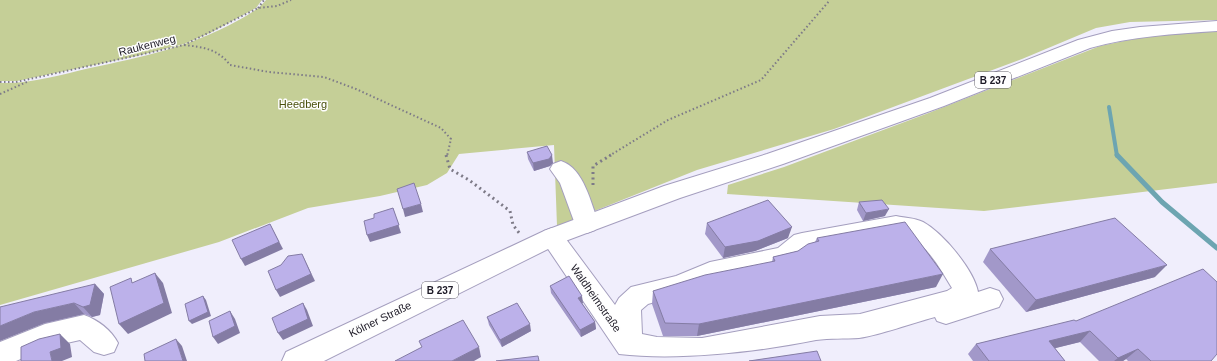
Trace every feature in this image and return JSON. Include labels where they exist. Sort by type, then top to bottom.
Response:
[{"type":"main road","name":"B 237","points":[[552,237],[672,192],[775,159],[937,102],[1084,44],[1112,36],[1140,32],[1217,26]]},
{"type":"main road","points":[[561,169],[570,180],[587,224]]},
{"type":"main road","points":[[896,224],[914,228],[931,242],[958,275],[966,291],[955,300],[860,326],[820,328],[702,350],[657,349],[633,352],[628,306],[640,295],[680,285],[710,272],[786,256],[802,242],[896,224]]},
{"type":"main road","name":"Kölner Straße","points":[[296,361],[552,237]]},
{"type":"main road","name":"Waldheimstraße","points":[[552,237],[633,352]]},
{"type":"main road","points":[[882,320],[886,325],[894,330],[990,299]]},
{"type":"main road","points":[[0,355],[45,336],[84,327],[104,343]]},
{"type":"path","points":[[258,8],[264,0]]},
{"type":"path","name":"Raukenweg","points":[[0,82],[16,82],[34,79],[184,45],[213,32],[258,8],[276,6],[291,0]]},
{"type":"path","points":[[593,186],[593,166],[668,120],[760,80],[830,0]]},
{"type":"path","points":[[184,45],[209,48],[224,57],[230,64],[243,68],[324,77],[356,89],[441,128],[451,140],[446,154],[450,169],[469,180],[510,211],[513,225],[521,236],[526,249]]},
{"type":"path","points":[[0,94],[34,79]]},
{"type":"green space","points":[[0,0],[262,0],[256,8],[212,32],[184,44],[137,56],[17,81],[0,81]]},
{"type":"green space","name":"Heedberg","points":[[266,0],[1217,0],[1217,20],[1130,22],[1096,28],[1022,59],[834,129],[697,170],[557,226],[554,145],[459,154],[447,173],[427,185],[380,196],[308,208],[219,242],[0,305],[0,83],[22,82],[45,78],[128,60],[165,50],[202,38],[219,30],[253,12]]},
{"type":"green space","points":[[1217,31],[1217,183],[984,211],[727,194],[728,185],[784,167],[926,114],[1100,46],[1148,36]]},
{"type":"building","points":[[547,146],[552,155],[549,159],[533,163],[527,152]]},
{"type":"building","points":[[414,183],[421,204],[403,209],[397,189]]},
{"type":"building","points":[[768,200],[792,227],[758,241],[725,247],[707,223]]},
{"type":"building","points":[[882,200],[889,209],[866,213],[859,202]]},
{"type":"building","points":[[393,208],[399,225],[367,235],[364,221],[374,218],[374,214]]},
{"type":"building","points":[[1115,218],[1167,265],[1036,300],[990,249]]},
{"type":"building","points":[[905,222],[943,274],[699,324],[665,323],[653,291],[705,275],[775,261],[773,257],[798,251],[808,244],[819,241],[817,238]]},
{"type":"building","points":[[270,224],[279,242],[241,259],[232,240]]},
{"type":"building","points":[[302,254],[311,274],[276,290],[268,271],[281,265],[288,256]]},
{"type":"building","points":[[1203,269],[1217,282],[1217,354],[1211,361],[1151,361],[1138,349],[1118,358],[1090,331],[1049,341],[1065,361],[989,361],[976,344],[1074,320],[1076,321]]},
{"type":"building","points":[[155,273],[164,303],[119,324],[110,287],[131,278],[132,283]]},
{"type":"building","points":[[569,276],[582,296],[578,298],[595,322],[580,330],[550,286]]},
{"type":"building","points":[[95,284],[90,305],[83,307],[74,303],[34,312],[0,326],[0,307]]},
{"type":"building","points":[[203,296],[208,312],[189,321],[185,304]]},
{"type":"building","points":[[303,303],[308,319],[278,333],[272,318]]},
{"type":"building","points":[[517,303],[530,324],[500,340],[487,317]]},
{"type":"building","points":[[230,311],[235,326],[213,337],[209,321]]},
{"type":"building","points":[[463,320],[479,347],[452,361],[395,361],[422,347],[419,341]]},
{"type":"building","points":[[60,334],[61,348],[50,352],[52,361],[21,361],[21,347],[39,339]]},
{"type":"building","points":[[176,339],[183,361],[145,361],[144,354]]},
{"type":"building","points":[[817,351],[821,361],[749,361]]},
{"type":"building","points":[[538,356],[539,361],[496,361]]},
{"type":"waterway","points":[[1109,107],[1117,156]]},
{"type":"waterway","points":[[1117,155],[1162,202],[1217,248]]}]
